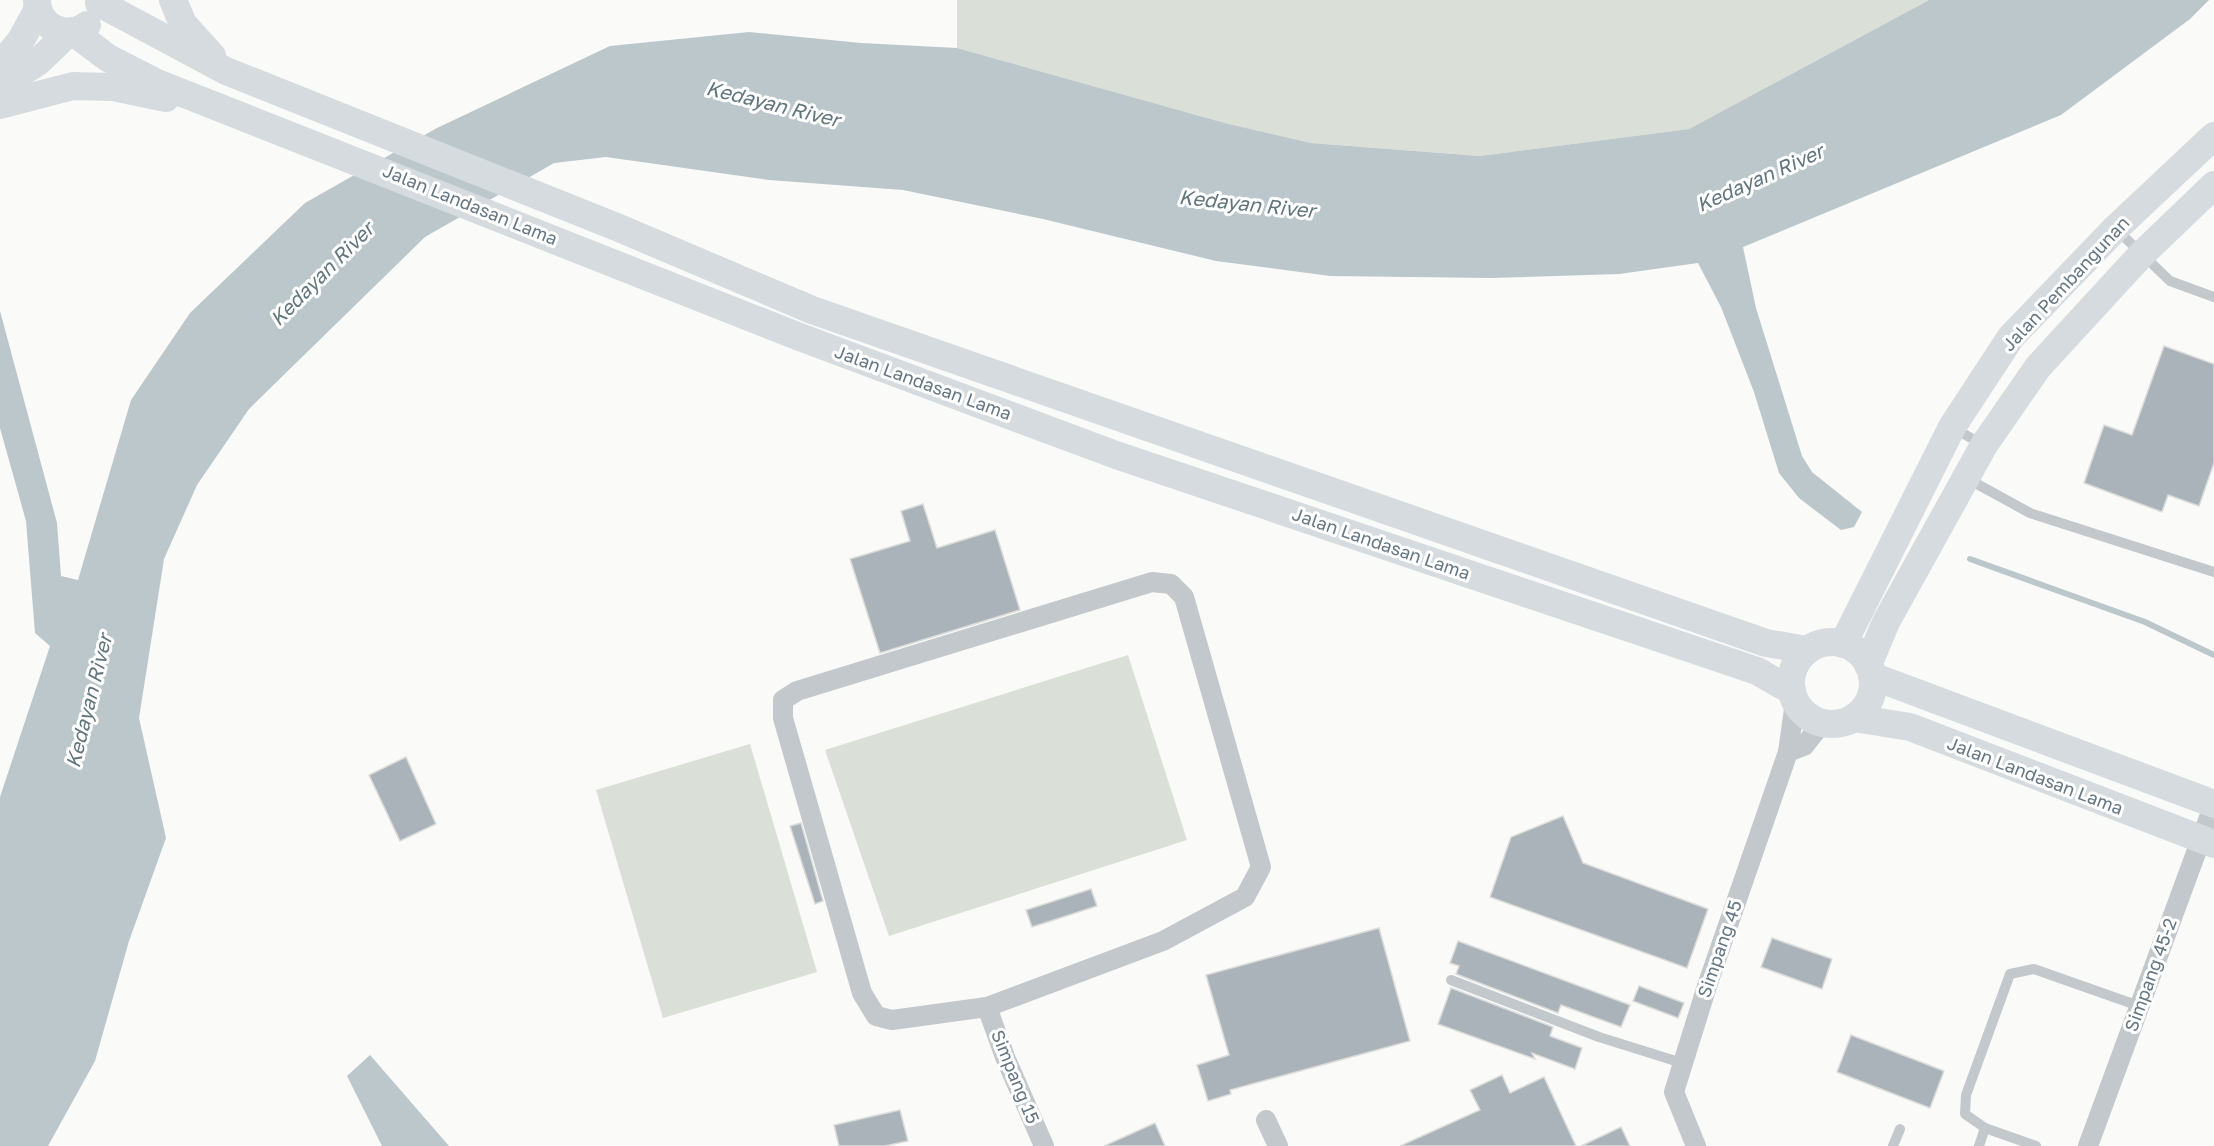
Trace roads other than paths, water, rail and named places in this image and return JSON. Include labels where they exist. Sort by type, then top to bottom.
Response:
[{"type":"main road","points":[[173,0],[183,24],[226,71]]},
{"type":"main road","points":[[0,86],[38,62],[70,32],[84,28],[92,21],[99,2]]},
{"type":"main road","name":"Jalan Landasan Lama","points":[[99,2],[226,71],[619,228],[812,310],[1766,643],[1807,650]]},
{"type":"main road","points":[[0,66],[21,40],[38,5]]},
{"type":"main road","name":"Jalan Landasan Lama","points":[[38,5],[47,24],[62,32],[70,32],[108,58],[157,83],[281,130],[797,336],[1105,451],[1757,671],[1793,696]]},
{"type":"main road","points":[[0,105],[73,86],[113,87],[221,108]]},
{"type":"main road","name":"Jalan Pembangunan","points":[[1843,644],[1952,427],[2012,337],[2115,229],[2214,136]]},
{"type":"main road","name":"Jalan Pembangunan","points":[[1870,671],[1886,622],[1984,446],[2038,367],[2141,255],[2214,185]]},
{"type":"main road","points":[[1830,642],[1843,644],[1862,656],[1870,671],[1869,700],[1854,718],[1833,724],[1822,723],[1802,711],[1793,696],[1794,668],[1807,650],[1830,642]]},
{"type":"main road","name":"Jalan Landasan Lama","points":[[1870,671],[2214,804]]},
{"type":"main road","name":"Jalan Landasan Lama","points":[[1854,718],[1910,728],[2207,842]]},
{"type":"main road","points":[[2032,735],[2052,762],[2186,809],[2207,842]]},
{"type":"street","points":[[1152,582],[1171,584],[1184,597],[1261,867],[1245,897],[1163,941],[987,1006],[892,1020],[876,1016],[862,993],[783,718],[783,700],[797,691],[1152,582]]},
{"type":"street","name":"Simpang 45","points":[[1696,1146],[1674,1092],[1788,752],[1793,696]]},
{"type":"street","points":[[1788,752],[1804,746],[1822,723]]},
{"type":"street","name":"Simpang 45-2","points":[[2088,1146],[2139,1006],[2207,842],[2214,804]]},
{"type":"street","name":"Simpang 15","points":[[987,1006],[1005,1057],[1044,1146]]},
{"type":"street","points":[[1266,1120],[1278,1146]]},
{"type":"lane","points":[[2115,229],[2170,281],[2214,297]]},
{"type":"lane","points":[[1952,427],[1984,446]]},
{"type":"lane","points":[[1966,478],[2030,513],[2214,572]]},
{"type":"lane","points":[[2036,1146],[1985,1128],[1965,1114],[1966,1095],[2010,974],[2034,969],[2139,1006]]},
{"type":"lane","points":[[1451,981],[1599,1037],[1682,1063]]},
{"type":"lane","points":[[1979,1146],[1985,1128]]},
{"type":"lane","points":[[1893,1146],[1900,1129]]},
{"type":"water","name":"Kedayan River","points":[[1929,0],[2209,0],[2190,19],[2061,115],[1743,247],[1756,308],[1802,456],[1812,472],[1862,512],[1854,527],[1841,530],[1799,498],[1779,473],[1754,392],[1721,307],[1698,263],[1619,274],[1491,278],[1330,276],[1216,261],[1043,219],[903,190],[769,180],[606,157],[554,163],[425,237],[249,409],[197,485],[164,559],[139,718],[166,838],[129,941],[95,1061],[48,1146],[0,1146],[0,797],[50,646],[35,633],[26,521],[0,428],[0,311],[57,523],[61,576],[78,580],[131,400],[190,313],[305,203],[437,128],[610,46],[749,32],[861,43],[957,48],[1225,123],[1311,143],[1480,156],[1689,129]]},
{"type":"water","points":[[370,1055],[449,1146],[382,1146],[347,1076]]},
{"type":"waterway","points":[[1970,559],[2145,622],[2214,655]]}]
